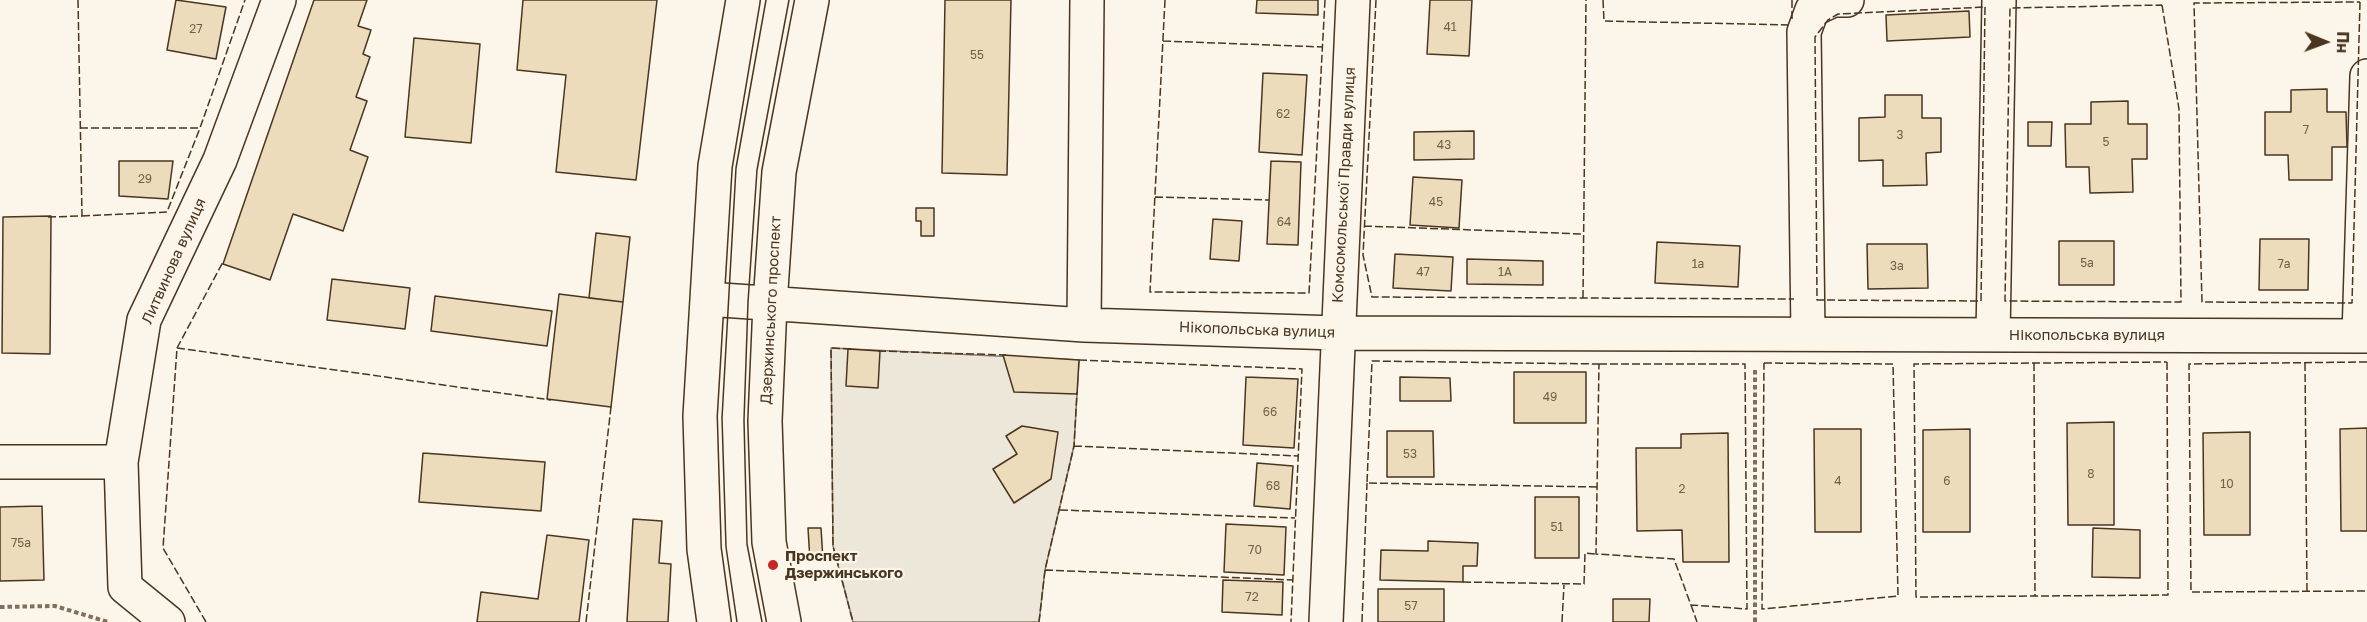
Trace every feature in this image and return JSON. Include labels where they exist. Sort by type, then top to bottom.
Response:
[{"type":"street","name":"Литвинова вулиця","points":[[168,622],[125,587],[121,462],[144,320],[220,160],[279,0]]},
{"type":"street","points":[[714,622],[704,549],[700,416],[715,166],[743,0]]},
{"type":"street","name":"Дзержинського проспект","points":[[784,622],[769,542],[765,421],[770,304],[779,172],[812,0]]},
{"type":"street","points":[[1083,325],[1087,0]]},
{"type":"street","name":"Комсомольської Правди вулиця","points":[[1326,622],[1353,0]]},
{"type":"street","points":[[1808,334],[1804,32],[1812,10],[1833,0],[1847,0]]},
{"type":"street","points":[[1993,335],[1999,0]]},
{"type":"street","points":[[2363,336],[2367,76]]},
{"type":"street","name":"Нікопольська вулиця","points":[[707,299],[1083,325],[1337,333],[2363,336]]},
{"type":"street","points":[[0,462],[121,462]]},
{"type":"path","points":[[1755,334],[1755,622]]},
{"type":"path","points":[[0,607],[55,606],[108,622]]},
{"type":"shaded area","points":[[831,348],[1079,360],[1074,446],[1045,570],[1039,622],[853,622],[833,546]]},
{"type":"building","points":[[176,0],[226,7],[216,59],[167,50]]},
{"type":"building","points":[[314,0],[367,0],[358,26],[371,30],[363,54],[370,57],[356,97],[367,101],[350,150],[368,157],[343,231],[293,214],[270,280],[223,264]]},
{"type":"building","points":[[523,0],[657,0],[636,180],[556,172],[566,75],[517,70]]},
{"type":"building","points":[[945,0],[1011,0],[1007,175],[942,173]]},
{"type":"building","points":[[1257,0],[1318,0],[1318,15],[1256,13]]},
{"type":"building","points":[[1430,0],[1472,0],[1469,56],[1427,54]]},
{"type":"building","points":[[1969,11],[1970,37],[1887,41],[1886,15]]},
{"type":"building","points":[[414,38],[480,44],[471,143],[405,137]]},
{"type":"building","points":[[1263,73],[1307,75],[1302,155],[1259,152]]},
{"type":"building","points":[[2327,89],[2327,112],[2346,112],[2347,147],[2332,147],[2332,180],[2289,180],[2288,155],[2265,155],[2265,112],[2291,112],[2291,90]]},
{"type":"building","points":[[1885,95],[1922,95],[1922,118],[1941,118],[1941,152],[1926,153],[1927,185],[1883,186],[1883,160],[1859,161],[1859,118],[1885,117]]},
{"type":"building","points":[[2128,101],[2128,124],[2147,124],[2147,159],[2132,159],[2133,192],[2090,193],[2089,167],[2066,167],[2065,124],[2091,124],[2091,102]]},
{"type":"building","points":[[2028,122],[2052,122],[2051,146],[2028,146]]},
{"type":"building","points":[[1474,131],[1474,159],[1414,160],[1414,132]]},
{"type":"building","points":[[119,161],[173,161],[168,199],[119,196]]},
{"type":"building","points":[[1271,161],[1301,162],[1298,245],[1267,244]]},
{"type":"building","points":[[1413,177],[1462,180],[1459,228],[1410,225]]},
{"type":"building","points":[[916,208],[934,208],[934,236],[921,236],[921,221],[916,221]]},
{"type":"building","points":[[51,216],[50,354],[2,353],[3,217]]},
{"type":"building","points":[[1213,219],[1242,221],[1239,261],[1210,259]]},
{"type":"building","points":[[596,233],[630,237],[623,302],[589,298]]},
{"type":"building","points":[[2260,239],[2309,239],[2308,290],[2259,290]]},
{"type":"building","points":[[2059,241],[2114,241],[2114,285],[2059,285]]},
{"type":"building","points":[[1657,242],[1740,246],[1738,287],[1655,283]]},
{"type":"building","points":[[1867,244],[1927,244],[1928,288],[1868,289]]},
{"type":"building","points":[[1395,254],[1453,257],[1451,291],[1393,288]]},
{"type":"building","points":[[1467,259],[1543,261],[1543,285],[1467,284]]},
{"type":"building","points":[[332,279],[410,288],[405,329],[327,320]]},
{"type":"building","points":[[559,294],[623,302],[611,407],[547,399]]},
{"type":"building","points":[[435,296],[552,311],[547,346],[431,331]]},
{"type":"building","points":[[848,349],[880,351],[878,388],[846,386]]},
{"type":"building","points":[[1003,355],[1079,360],[1077,394],[1014,392]]},
{"type":"building","points":[[1514,372],[1586,372],[1586,423],[1514,423]]},
{"type":"building","points":[[1246,377],[1298,379],[1294,448],[1243,445]]},
{"type":"building","points":[[1400,377],[1450,378],[1451,401],[1400,401]]},
{"type":"building","points":[[2114,422],[2114,525],[2068,525],[2067,423]]},
{"type":"building","points":[[1022,426],[1058,432],[1051,479],[1014,503],[993,469],[1017,454],[1006,436]]},
{"type":"building","points":[[2367,428],[2367,531],[2341,531],[2340,429]]},
{"type":"building","points":[[1814,429],[1861,429],[1861,532],[1815,532]]},
{"type":"building","points":[[1970,429],[1970,532],[1923,532],[1923,430]]},
{"type":"building","points":[[1387,431],[1433,431],[1434,477],[1387,477]]},
{"type":"building","points":[[2250,432],[2250,535],[2204,535],[2203,433]]},
{"type":"building","points":[[1728,433],[1729,562],[1683,562],[1682,530],[1637,531],[1636,448],[1681,448],[1681,434]]},
{"type":"building","points":[[423,453],[545,462],[541,511],[419,502]]},
{"type":"building","points":[[1257,463],[1293,466],[1290,509],[1254,506]]},
{"type":"building","points":[[1535,497],[1579,497],[1579,558],[1535,558]]},
{"type":"building","points":[[42,506],[44,580],[0,581],[0,507]]},
{"type":"building","points":[[633,519],[662,521],[659,563],[671,564],[668,622],[627,622]]},
{"type":"building","points":[[1226,524],[1286,527],[1284,575],[1224,572]]},
{"type":"building","points":[[808,528],[821,528],[823,560],[810,561]]},
{"type":"building","points":[[2093,528],[2140,530],[2140,578],[2092,577]]},
{"type":"building","points":[[547,535],[589,540],[579,622],[477,622],[481,592],[538,599]]},
{"type":"building","points":[[1428,541],[1478,543],[1477,566],[1463,566],[1463,582],[1380,580],[1381,550],[1428,551]]},
{"type":"building","points":[[1223,580],[1283,582],[1282,615],[1222,612]]},
{"type":"building","points":[[1378,589],[1444,589],[1444,622],[1378,622]]},
{"type":"building","points":[[1613,599],[1650,599],[1649,622],[1613,622]]},
{"type":"tram line","points":[[737,622],[726,547],[722,418],[736,168],[766,0]]},
{"type":"tram line","points":[[762,622],[747,544],[744,420],[748,302],[757,170],[789,0]]},
{"type":"fence","points":[[48,217],[82,216],[78,0]]},
{"type":"fence","points":[[80,128],[200,128],[245,0]]},
{"type":"fence","points":[[1165,0],[1150,292],[1309,293],[1325,0]]},
{"type":"fence","points":[[1376,0],[1363,255],[1372,297],[1794,299]]},
{"type":"fence","points":[[1583,298],[1586,0]]},
{"type":"fence","points":[[1603,0],[1604,21],[1792,25]]},
{"type":"fence","points":[[1792,0],[1792,20]]},
{"type":"fence","points":[[2360,2],[2352,303],[2202,302],[2194,3],[2360,2]]},
{"type":"fence","points":[[2162,5],[2179,109],[2181,302],[2005,301],[2010,8],[2162,5]]},
{"type":"fence","points":[[1985,7],[1981,301],[1817,300],[1815,37],[1828,20],[1838,14],[1985,7]]},
{"type":"fence","points":[[1163,41],[1323,47]]},
{"type":"fence","points":[[82,216],[167,212],[200,128]]},
{"type":"fence","points":[[1155,197],[1269,200]]},
{"type":"fence","points":[[1364,226],[1583,234]]},
{"type":"fence","points":[[206,622],[163,548],[177,348],[223,262]]},
{"type":"fence","points":[[177,348],[551,400]]},
{"type":"fence","points":[[851,349],[831,348],[833,546],[853,622]]},
{"type":"fence","points":[[878,351],[1006,355]]},
{"type":"fence","points":[[1079,360],[1302,369],[1291,622]]},
{"type":"fence","points":[[1597,487],[1367,483],[1372,361],[1599,364]]},
{"type":"fence","points":[[2167,362],[2168,595],[1916,597],[1914,364],[2167,362]]},
{"type":"fence","points":[[2367,362],[2189,364],[2191,592],[2367,591]]},
{"type":"fence","points":[[1764,363],[1893,364],[1898,596],[1762,609],[1764,363]]},
{"type":"fence","points":[[2034,363],[2035,596]]},
{"type":"fence","points":[[2305,363],[2307,591]]},
{"type":"fence","points":[[1599,364],[1745,364],[1747,609],[1691,605],[1674,559],[1596,554],[1599,364]]},
{"type":"fence","points":[[1039,622],[1045,570],[1074,446],[1077,392]]},
{"type":"fence","points":[[586,622],[611,407],[608,406]]},
{"type":"fence","points":[[1074,446],[1298,456]]},
{"type":"fence","points":[[1362,622],[1367,483]]},
{"type":"fence","points":[[1060,510],[1295,518]]},
{"type":"fence","points":[[1463,582],[1584,584],[1585,553],[1596,554]]},
{"type":"fence","points":[[1045,570],[1293,580]]},
{"type":"fence","points":[[1562,622],[1564,585]]},
{"type":"fence","points":[[1691,605],[1697,622]]},
{"type":"place","name":"Проспект Дзержинського","points":[[773,565]]}]
